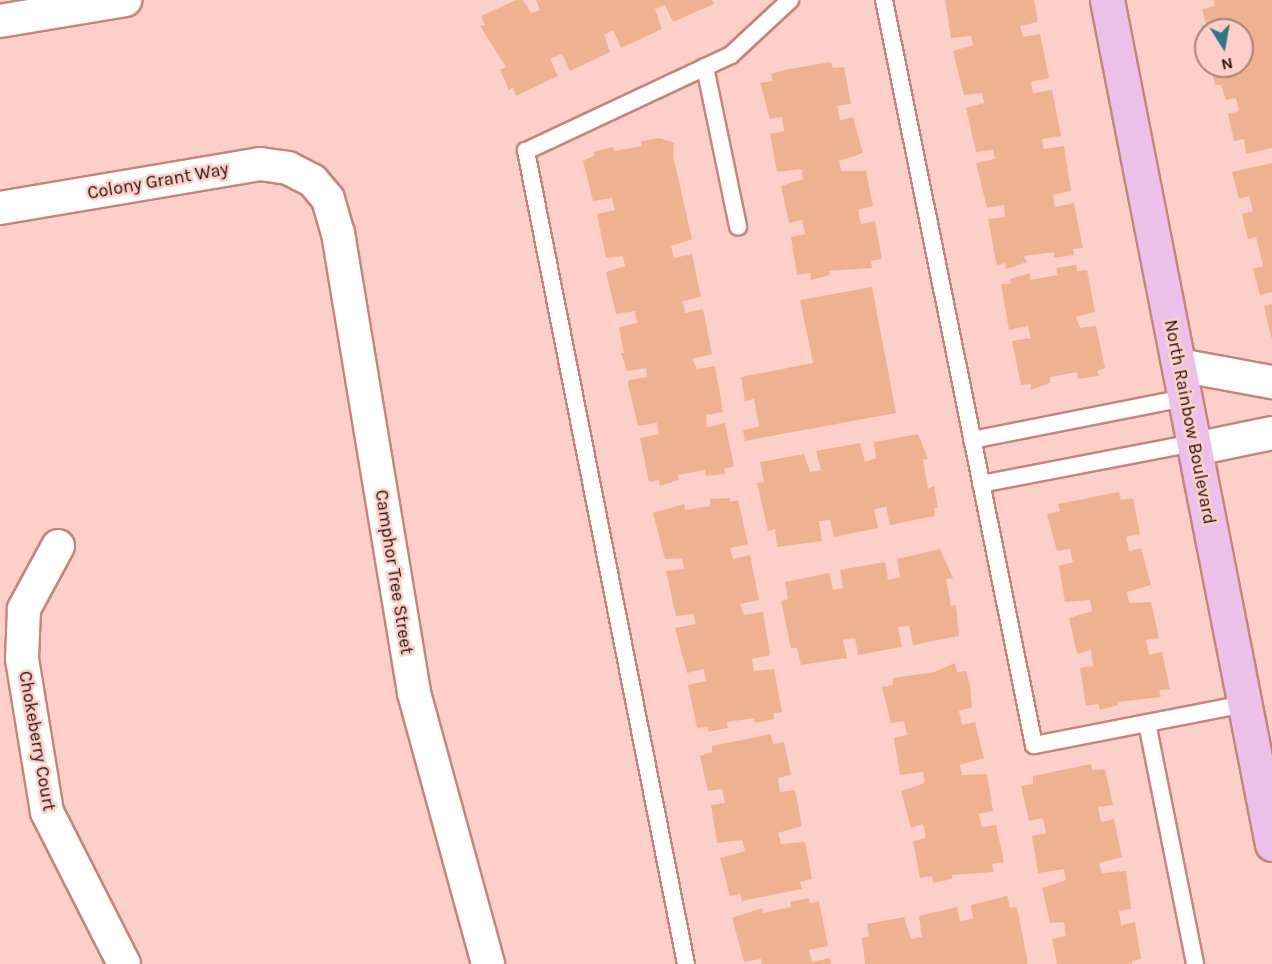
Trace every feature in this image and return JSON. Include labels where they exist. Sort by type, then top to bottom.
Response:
[{"type":"main road","name":"North Rainbow Boulevard","points":[[1107,0],[1272,843]]},
{"type":"street","points":[[0,21],[125,0]]},
{"type":"street","name":"Colony Grant Way","points":[[0,208],[260,164],[288,168],[313,181]]},
{"type":"street","name":"Camphor Tree Street","points":[[313,181],[328,199],[338,233],[414,693],[488,964]]},
{"type":"street","points":[[1179,365],[1272,382]]},
{"type":"street","points":[[1194,446],[1272,433]]},
{"type":"street","name":"Chokeberry Court","points":[[58,546],[24,609],[24,670],[47,812],[124,964]]},
{"type":"lane","points":[[686,964],[526,151],[731,55],[790,0]]},
{"type":"lane","points":[[884,0],[1034,745],[1245,704]]},
{"type":"lane","points":[[705,67],[738,227]]},
{"type":"lane","points":[[972,440],[1185,398]]},
{"type":"lane","points":[[981,484],[1194,446]]},
{"type":"lane","points":[[1147,723],[1196,964]]},
{"type":"building","points":[[516,0],[523,0],[531,13],[540,10],[536,0],[712,0],[714,4],[673,22],[665,5],[655,9],[662,29],[621,48],[613,30],[604,35],[610,52],[570,71],[562,54],[550,59],[558,76],[516,96],[513,87],[509,90],[500,70],[506,67],[480,26],[485,25],[481,16]]},
{"type":"building","points":[[945,0],[1034,0],[1038,22],[1020,26],[1023,37],[1040,34],[1049,78],[1031,82],[1033,93],[1052,90],[1061,136],[1042,139],[1044,149],[1064,146],[1071,191],[1053,195],[1055,207],[1074,203],[1083,248],[1073,249],[1074,255],[1054,258],[1054,252],[1024,256],[1027,262],[1006,269],[1005,263],[997,266],[988,219],[1005,217],[1004,205],[987,208],[976,163],[995,159],[993,150],[976,152],[966,108],[984,103],[982,93],[964,95],[953,51],[973,45],[971,36],[951,38]]},
{"type":"building","points":[[1214,0],[1272,0],[1272,148],[1246,154],[1244,139],[1234,141],[1228,114],[1239,111],[1236,98],[1226,100],[1221,85],[1215,85],[1213,78],[1254,78],[1254,18],[1204,18],[1202,9],[1215,6]]},
{"type":"building","points":[[831,62],[833,68],[844,67],[851,104],[837,106],[840,120],[853,117],[863,153],[839,161],[841,171],[866,171],[873,206],[858,210],[861,224],[875,221],[882,259],[871,261],[872,268],[829,271],[830,275],[811,280],[810,273],[797,275],[791,237],[805,234],[802,220],[789,223],[781,186],[803,179],[802,169],[777,172],[770,134],[784,131],[782,117],[770,119],[760,83],[773,81],[771,74]]},
{"type":"building","points":[[660,138],[674,143],[673,156],[692,239],[671,246],[674,258],[692,254],[701,297],[683,301],[685,313],[703,309],[712,354],[692,359],[697,369],[715,366],[723,412],[706,415],[707,427],[725,423],[734,466],[724,469],[725,474],[706,476],[705,470],[677,475],[679,480],[660,486],[659,480],[649,482],[640,438],[659,434],[657,423],[638,426],[628,384],[629,380],[647,377],[646,368],[627,371],[621,353],[624,353],[619,327],[637,323],[635,311],[616,314],[606,272],[625,266],[623,256],[606,258],[597,214],[615,210],[612,198],[593,201],[583,161],[595,155],[593,152],[613,147],[614,151],[642,146],[641,141]]},
{"type":"building","points":[[1272,163],[1272,292],[1260,295],[1253,269],[1263,266],[1256,237],[1248,239],[1242,214],[1253,211],[1249,196],[1239,199],[1232,172]]},
{"type":"building","points":[[1076,265],[1077,271],[1087,270],[1095,312],[1076,317],[1080,328],[1096,326],[1105,368],[1097,371],[1099,376],[1078,379],[1077,372],[1050,377],[1050,383],[1031,390],[1031,384],[1021,385],[1012,341],[1031,338],[1028,326],[1009,330],[1001,284],[1011,284],[1010,279],[1030,273],[1030,280],[1058,275],[1056,268]]},
{"type":"building","points":[[872,287],[896,413],[745,441],[743,430],[759,427],[754,399],[745,401],[741,377],[813,363],[800,300]]},
{"type":"building","points":[[1272,304],[1272,337],[1271,337],[1264,306]]},
{"type":"building","points":[[918,434],[928,459],[923,460],[928,489],[934,486],[938,508],[934,508],[935,516],[890,525],[886,507],[874,509],[878,528],[834,537],[830,520],[819,521],[822,541],[777,547],[775,529],[768,531],[757,483],[764,482],[760,462],[804,454],[810,472],[821,470],[816,451],[860,443],[865,462],[876,458],[874,442]]},
{"type":"building","points":[[1119,492],[1121,500],[1133,498],[1140,534],[1126,537],[1129,551],[1141,548],[1151,585],[1127,592],[1129,603],[1151,602],[1159,638],[1146,640],[1149,655],[1162,652],[1170,689],[1159,690],[1161,697],[1117,702],[1118,705],[1100,710],[1098,704],[1086,706],[1080,668],[1093,666],[1091,650],[1077,654],[1069,618],[1092,611],[1090,600],[1065,602],[1059,566],[1073,562],[1070,549],[1057,551],[1047,514],[1060,511],[1058,504]]},
{"type":"building","points":[[730,498],[730,502],[738,500],[748,544],[730,548],[733,559],[750,555],[759,600],[740,604],[744,615],[763,612],[770,655],[752,659],[754,671],[774,669],[782,712],[774,713],[774,719],[755,723],[754,718],[727,722],[728,728],[708,732],[708,727],[697,728],[688,685],[706,681],[704,669],[687,673],[675,628],[696,624],[693,614],[676,616],[666,571],[684,569],[682,558],[665,559],[653,513],[684,504],[685,510],[710,506],[710,499]]},
{"type":"building","points":[[940,549],[953,578],[946,579],[951,606],[956,605],[959,636],[913,645],[909,626],[898,627],[902,647],[858,655],[855,638],[843,640],[847,658],[801,665],[797,648],[791,648],[781,601],[788,599],[785,582],[829,573],[833,590],[843,588],[840,570],[885,562],[888,580],[900,577],[897,559]]},
{"type":"building","points":[[955,663],[957,672],[966,671],[970,685],[972,707],[959,711],[962,725],[975,722],[984,758],[960,765],[962,775],[987,774],[993,811],[979,814],[982,827],[996,825],[1004,862],[992,864],[994,872],[952,875],[952,879],[933,883],[932,876],[920,878],[913,841],[926,838],[923,824],[911,828],[901,791],[925,783],[923,772],[900,775],[894,738],[907,735],[904,721],[891,723],[882,687],[893,685],[893,678],[934,672]]},
{"type":"building","points":[[771,734],[773,744],[784,742],[791,775],[778,778],[780,792],[795,790],[802,826],[778,833],[781,844],[805,842],[812,879],[800,882],[802,889],[742,901],[740,894],[730,896],[720,858],[745,851],[742,840],[717,843],[711,805],[725,803],[722,789],[708,791],[700,756],[712,752],[712,746]]},
{"type":"building","points":[[1091,764],[1092,770],[1105,769],[1113,805],[1098,807],[1101,822],[1114,819],[1122,857],[1099,863],[1102,873],[1126,871],[1131,909],[1119,911],[1121,925],[1135,922],[1141,959],[1132,961],[1132,964],[1057,964],[1052,939],[1066,936],[1064,922],[1050,923],[1042,888],[1066,880],[1064,869],[1038,873],[1032,836],[1046,833],[1043,818],[1029,821],[1021,786],[1033,784],[1033,776]]},
{"type":"building","points":[[1007,896],[1010,908],[1017,907],[1028,964],[865,964],[862,938],[869,936],[867,924],[904,917],[911,939],[922,937],[919,916],[957,907],[960,921],[973,919],[971,905]]},
{"type":"building","points":[[809,898],[810,903],[819,901],[828,946],[809,950],[812,962],[830,958],[831,964],[762,964],[761,959],[744,962],[732,918],[762,908],[763,913],[791,907],[790,902]]}]
